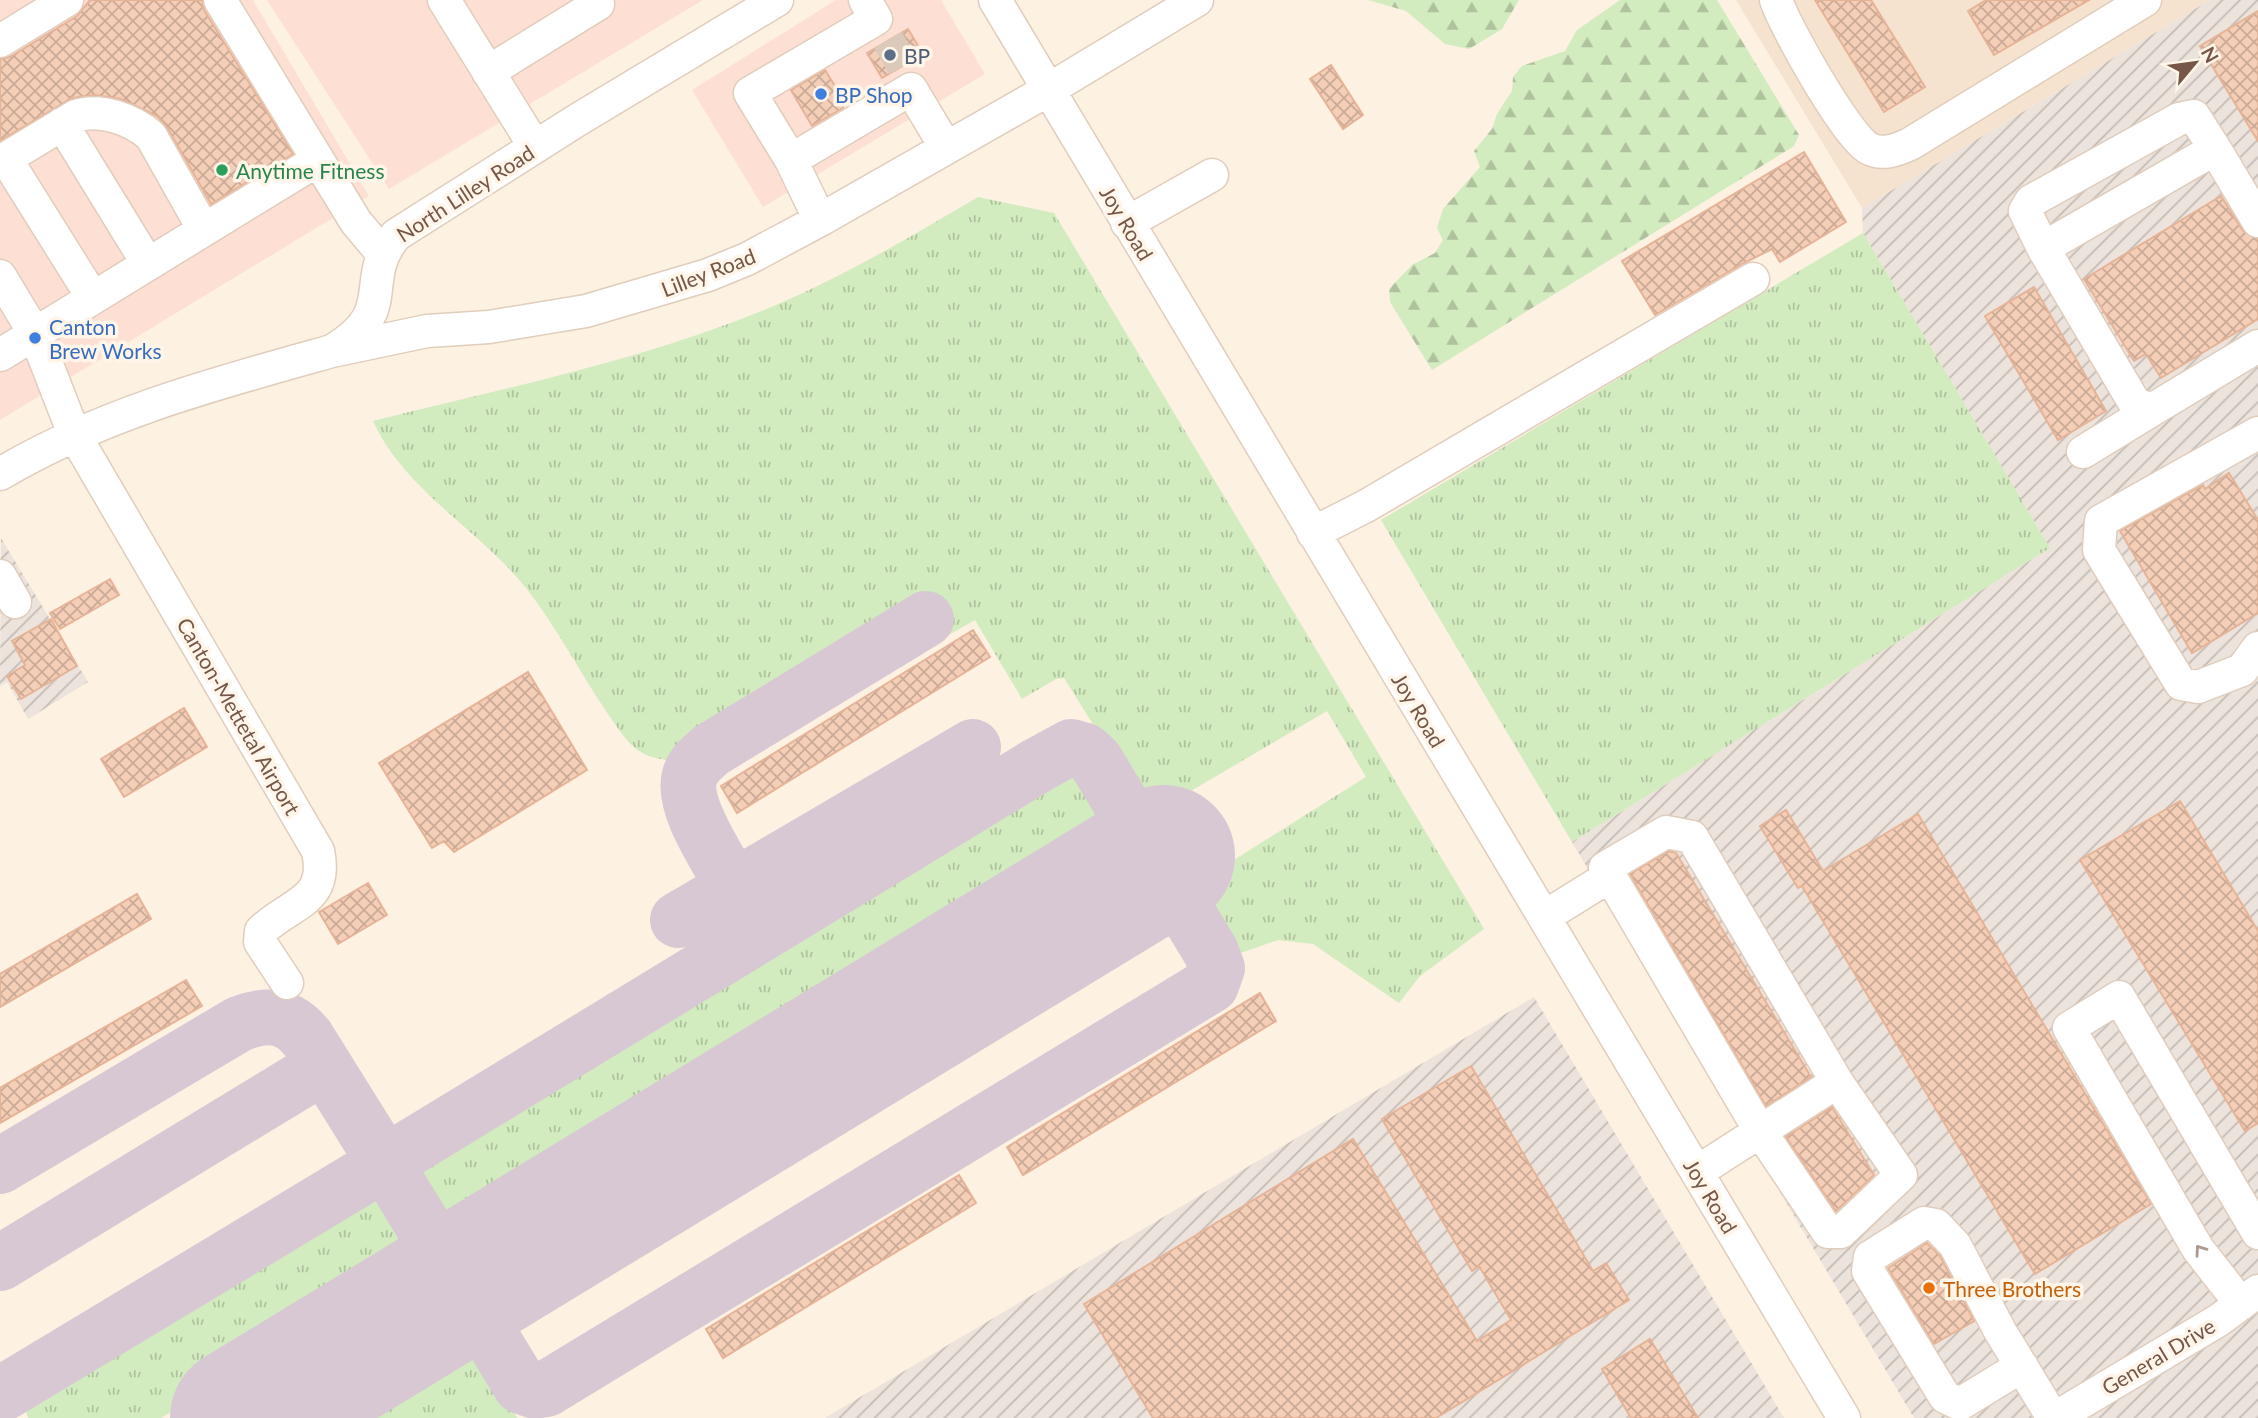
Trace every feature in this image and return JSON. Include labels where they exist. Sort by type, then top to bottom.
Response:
[{"type":"street","points":[[0,41],[68,0]]},
{"type":"street","points":[[220,0],[356,222],[383,254]]},
{"type":"street","points":[[444,0],[535,147]]},
{"type":"street","name":"North Lilley Road","points":[[0,474],[74,434],[201,387],[332,351],[353,339],[369,319],[377,295],[377,274],[383,254],[396,235],[777,0]]},
{"type":"street","name":"Joy Road","points":[[995,0],[1844,1418]]},
{"type":"street","points":[[1048,90],[1197,0]]},
{"type":"street","points":[[1776,0],[1847,127],[1867,147],[1877,152],[1894,151],[1910,144],[2146,0]]},
{"type":"street","points":[[488,72],[598,4]]},
{"type":"street","points":[[889,43],[945,146]]},
{"type":"street","points":[[820,220],[792,159],[750,93],[889,43]]},
{"type":"street","points":[[792,159],[889,43]]},
{"type":"street","name":"Lilley Road","points":[[332,351],[427,331],[489,327],[640,297],[747,259],[1048,90]]},
{"type":"street","points":[[93,298],[3,161],[62,124],[88,112],[140,126],[151,136],[204,230]]},
{"type":"street","points":[[2150,411],[2134,402],[2043,248],[2025,211],[2031,201],[2179,119],[2194,116],[2258,221]]},
{"type":"street","points":[[62,124],[148,264]]},
{"type":"street","points":[[2043,248],[2215,149]]},
{"type":"street","points":[[0,355],[318,160]]},
{"type":"street","points":[[1127,223],[1212,175]]},
{"type":"street","points":[[0,276],[35,334],[74,434]]},
{"type":"street","points":[[1313,533],[1366,506],[1752,279]]},
{"type":"street","points":[[2083,452],[2258,346]]},
{"type":"street","points":[[2258,433],[2101,521],[2099,550],[2180,684],[2198,687],[2242,670],[2258,648]]},
{"type":"street","name":"Canton-Mettetal Airport","points":[[74,434],[318,851],[322,869],[319,885],[302,902],[273,919],[261,931],[260,942],[287,983]]},
{"type":"street","points":[[1666,832],[1692,837],[1837,1082],[1901,1175],[1840,1233],[1828,1232],[1760,1131],[1605,868],[1666,832]]},
{"type":"street","points":[[1544,917],[1610,876]]},
{"type":"street","points":[[2250,1297],[2198,1249],[2069,1028],[2119,997],[2258,1233]]},
{"type":"street","points":[[1697,1172],[1837,1082]]},
{"type":"street","points":[[2022,1366],[1960,1404],[1945,1397],[1868,1271],[1870,1257],[1924,1223],[1936,1225],[1955,1245],[2022,1366],[2061,1416]]},
{"type":"street","name":"General Drive","points":[[2061,1416],[2250,1297]]},
{"type":"shaded area","points":[[0,0],[253,0],[369,196],[0,420]]},
{"type":"shaded area","points":[[267,0],[703,0],[389,189]]},
{"type":"shaded area","points":[[836,0],[941,0],[985,74],[763,207],[692,90]]},
{"type":"shaded area","points":[[1736,0],[2210,0],[1862,208]]},
{"type":"shaded area","points":[[2210,0],[2258,0],[2258,1418],[1914,1418],[1572,842],[2050,548],[1863,233],[1862,208]]},
{"type":"shaded area","points":[[1,538],[88,682],[28,719],[7,682],[0,686]]},
{"type":"shaded area","points":[[1534,997],[1784,1418],[825,1418]]},
{"type":"green space","points":[[1368,0],[1519,0],[1502,29],[1469,49],[1445,44],[1406,11]]},
{"type":"green space","points":[[1620,0],[1717,0],[1799,135],[1794,146],[1432,370],[1390,302],[1389,289],[1412,265],[1435,253],[1443,240],[1437,228],[1443,209],[1480,167],[1474,151],[1492,129],[1497,114],[1512,91],[1513,77],[1522,66],[1565,51],[1577,30]]},
{"type":"green space","points":[[978,197],[1054,213],[1484,929],[1420,976],[1399,1003],[1313,944],[1278,940],[1232,956],[1191,887],[1366,777],[1327,711],[1150,815],[1064,678],[1056,679],[1022,699],[975,620],[947,636],[927,604],[686,749],[678,760],[653,757],[628,742],[526,588],[487,547],[423,489],[387,446],[373,421],[577,371],[678,342],[727,324],[828,281]]},
{"type":"green space","points":[[1863,233],[2050,548],[1572,842],[1381,520]]},
{"type":"green space","points":[[1074,774],[1099,799],[1111,826],[1100,847],[476,1225],[457,1232],[438,1212],[418,1169],[462,1131],[1041,782]]},
{"type":"green space","points":[[378,1194],[408,1232],[420,1260],[418,1264],[161,1418],[28,1418],[25,1408],[67,1371],[328,1211]]},
{"type":"green space","points":[[459,1330],[480,1351],[517,1418],[314,1418]]},
{"type":"building","points":[[90,0],[202,0],[204,10],[293,154],[211,204],[167,127],[157,116],[121,99],[94,95],[72,98],[0,141],[0,59],[10,57],[77,16]]},
{"type":"building","points":[[1815,0],[1871,0],[1925,87],[1884,112]]},
{"type":"building","points":[[1986,0],[2089,0],[1994,55],[1968,11]]},
{"type":"building","points":[[2258,11],[2258,141],[2200,46]]},
{"type":"building","points":[[908,29],[923,54],[882,78],[867,53]]},
{"type":"building","points":[[1331,65],[1363,115],[1343,129],[1310,79]]},
{"type":"building","points":[[825,70],[843,99],[843,108],[812,126],[791,90]]},
{"type":"building","points":[[1804,152],[1846,222],[1780,262],[1772,249],[1655,315],[1622,261]]},
{"type":"building","points":[[2221,196],[2243,231],[2258,239],[2258,319],[2161,378],[2146,354],[2134,361],[2084,279]]},
{"type":"building","points":[[2034,287],[2106,411],[2058,440],[1985,316]]},
{"type":"building","points":[[2229,473],[2258,520],[2258,613],[2192,653],[2120,531],[2203,485],[2205,489]]},
{"type":"building","points":[[110,579],[119,595],[60,629],[50,613]]},
{"type":"building","points":[[51,619],[77,666],[21,699],[7,676],[25,665],[12,641]]},
{"type":"building","points":[[973,630],[990,657],[737,813],[721,786]]},
{"type":"building","points":[[528,672],[587,770],[454,852],[444,841],[432,848],[379,763]]},
{"type":"building","points":[[184,708],[207,747],[124,797],[101,759]]},
{"type":"building","points":[[2180,801],[2258,931],[2258,1123],[2245,1131],[2080,860]]},
{"type":"building","points":[[1786,810],[1823,871],[1918,814],[2151,1204],[2035,1274],[1802,886],[1798,888],[1760,826]]},
{"type":"building","points":[[1669,851],[1676,853],[1811,1077],[1766,1106],[1630,874]]},
{"type":"building","points":[[368,883],[387,915],[338,944],[319,912]]},
{"type":"building","points":[[137,894],[151,919],[0,1007],[0,974]]},
{"type":"building","points":[[186,980],[202,1006],[0,1123],[0,1088]]},
{"type":"building","points":[[1260,993],[1276,1021],[1023,1175],[1007,1147]]},
{"type":"building","points":[[1471,1066],[1593,1271],[1606,1263],[1629,1300],[1436,1418],[1153,1418],[1084,1304],[1353,1139],[1477,1341],[1511,1320],[1479,1266],[1472,1271],[1382,1119]]},
{"type":"building","points":[[1832,1107],[1874,1175],[1836,1211],[1786,1137]]},
{"type":"building","points":[[959,1175],[976,1203],[723,1358],[706,1329]]},
{"type":"building","name":"Three Brothers","points":[[1927,1243],[1940,1256],[1974,1321],[1934,1344],[1888,1268]]},
{"type":"building","points":[[1650,1339],[1698,1418],[1631,1418],[1602,1369]]},
{"type":"taxiway","points":[[734,888],[703,833],[691,802],[688,788],[694,767],[711,750],[926,619]]},
{"type":"taxiway","points":[[678,920],[973,747]]},
{"type":"taxiway","points":[[1071,747],[1085,751],[1095,760],[1211,952],[1217,968],[1211,985],[546,1389],[535,1391],[521,1386],[385,1163],[1071,747]]},
{"type":"taxiway","points":[[0,1166],[239,1024],[268,1017],[285,1020],[307,1038],[385,1163],[0,1395]]},
{"type":"taxiway","points":[[0,1263],[324,1066]]},
{"type":"runway","points":[[241,1418],[1164,856]]},
{"type":"tunnel","points":[[888,40],[903,66]]},
{"type":"place","name":"BP","points":[[890,55]]},
{"type":"place","name":"BP Shop","points":[[821,94]]},
{"type":"place","name":"Anytime Fitness","points":[[222,170]]},
{"type":"place","name":"Canton Brew Works","points":[[35,338]]},
{"type":"place","name":"Three Brothers","points":[[1929,1288]]}]
